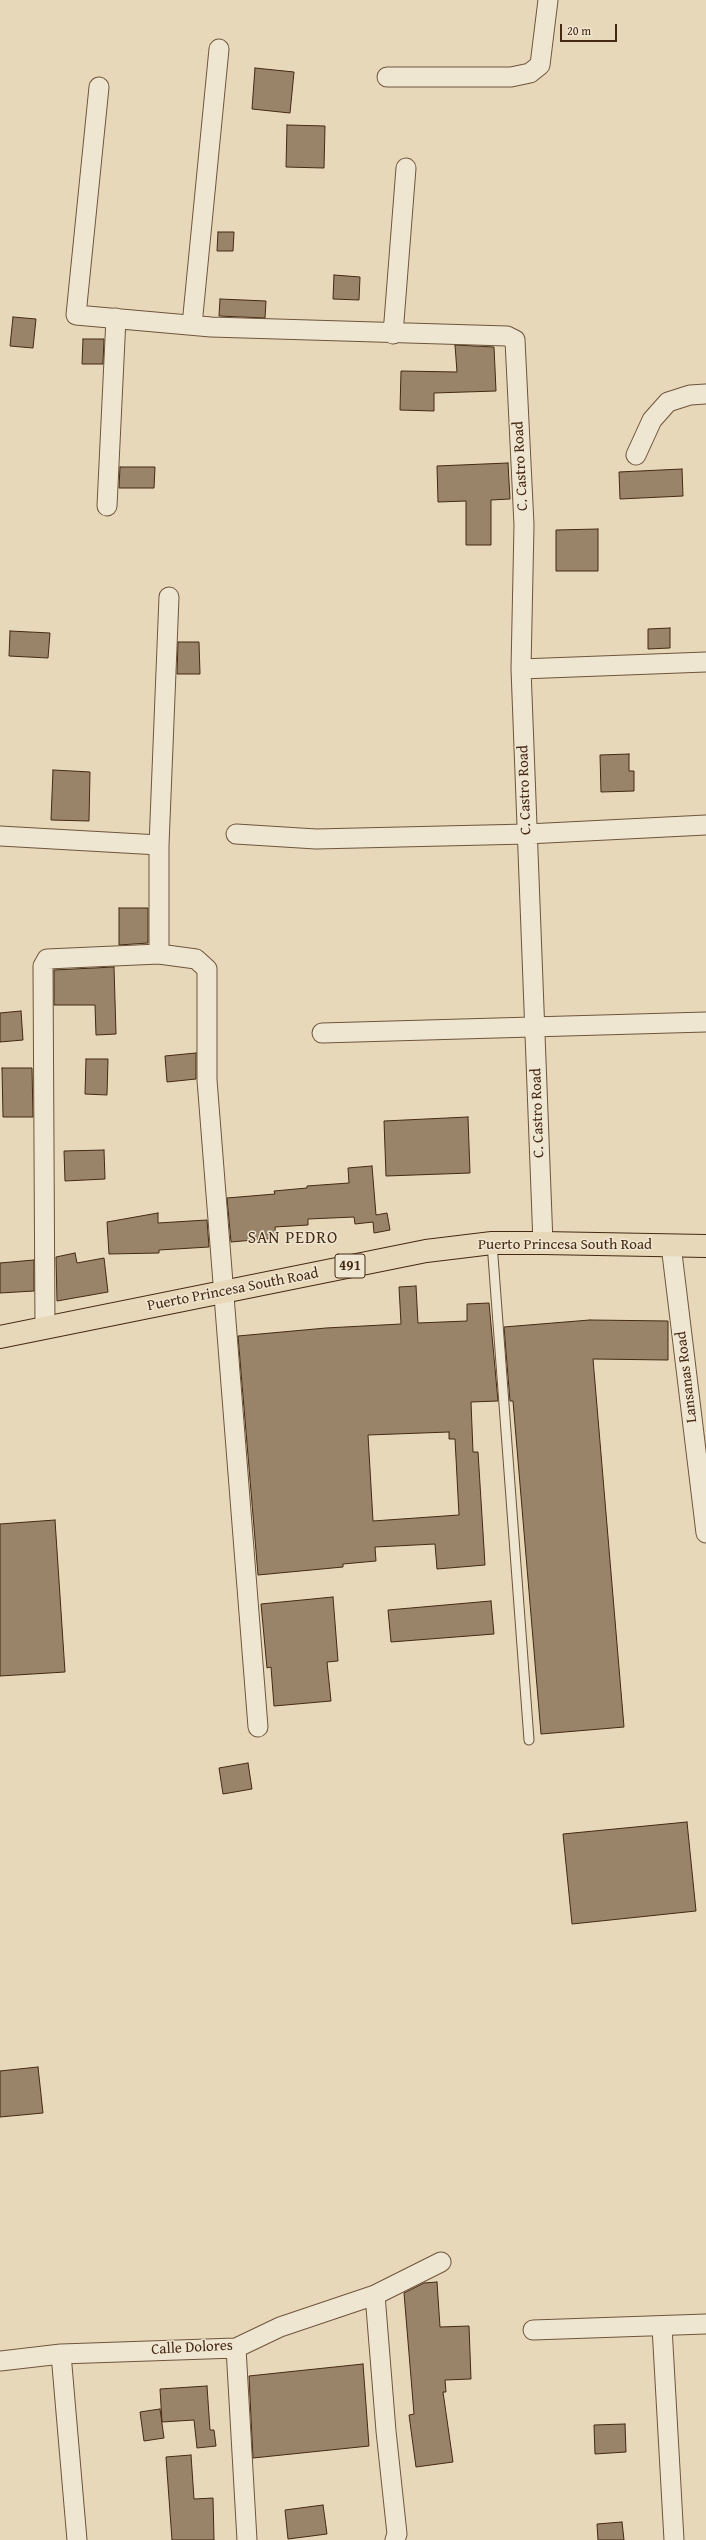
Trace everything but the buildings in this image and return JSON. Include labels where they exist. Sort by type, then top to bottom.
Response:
[{"type":"main road","name":"Puerto Princesa South Road","points":[[0,1337],[426,1251],[492,1243],[543,1242],[706,1246]]},
{"type":"street","points":[[387,77],[511,77],[530,73],[540,65],[548,0]]},
{"type":"street","points":[[192,325],[219,49]]},
{"type":"street","points":[[99,87],[76,315],[192,325],[393,334],[406,168]]},
{"type":"street","points":[[107,506],[116,318]]},
{"type":"street","name":"C. Castro Road","points":[[393,334],[512,338],[516,344],[524,525],[521,669],[543,1242]]},
{"type":"street","points":[[636,455],[652,420],[668,402],[690,395],[706,394]]},
{"type":"street","points":[[160,954],[159,845],[169,597]]},
{"type":"street","points":[[521,669],[706,662]]},
{"type":"street","points":[[236,834],[316,839],[527,834],[706,825]]},
{"type":"street","points":[[0,836],[159,845]]},
{"type":"street","points":[[45,1328],[43,966],[47,959],[160,954],[196,959],[207,969],[208,1080],[223,1292],[258,1727]]},
{"type":"street","points":[[322,1033],[706,1022]]},
{"type":"street","name":"Lansanas Road","points":[[671,1245],[706,1533]]},
{"type":"street","name":"Calle Dolores","points":[[0,2361],[61,2354],[236,2348],[280,2327],[375,2295],[440,2262]]},
{"type":"street","points":[[375,2295],[386,2431],[397,2534],[395,2540]]},
{"type":"street","points":[[533,2330],[662,2327],[706,2324]]},
{"type":"street","points":[[662,2327],[674,2540]]},
{"type":"street","points":[[236,2348],[247,2540]]},
{"type":"street","points":[[61,2354],[77,2540]]},
{"type":"lane","points":[[492,1243],[529,1740]]},
{"type":"district","name":"SAN PEDRO","points":[[293,1239]]}]
